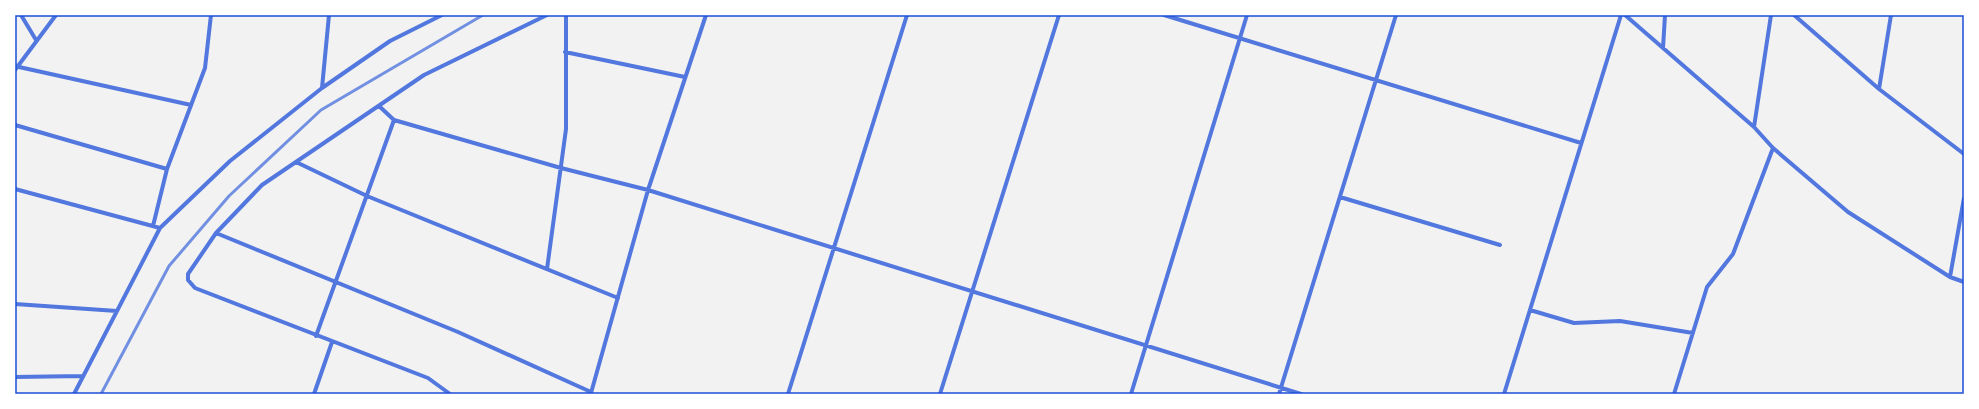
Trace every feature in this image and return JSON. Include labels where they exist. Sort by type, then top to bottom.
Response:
[{"type":"street","points":[[21,15],[36,40]]},
{"type":"street","points":[[56,15],[36,40],[17,68],[191,105]]},
{"type":"street","points":[[153,226],[166,169],[205,68],[210,15]]},
{"type":"street","points":[[322,88],[329,15]]},
{"type":"street","points":[[74,394],[160,228],[230,161],[322,88],[390,41],[442,15]]},
{"type":"street","points":[[450,394],[428,378],[195,288],[188,280],[188,274],[216,233],[262,185],[424,75],[547,15]]},
{"type":"street","points":[[547,269],[566,129],[566,15]]},
{"type":"street","points":[[216,233],[335,283],[458,332],[591,393],[648,190],[706,15]]},
{"type":"street","points":[[788,394],[907,15]]},
{"type":"street","points":[[940,394],[1059,15]]},
{"type":"street","points":[[1164,15],[1581,143]]},
{"type":"street","points":[[1131,394],[1247,15]]},
{"type":"street","points":[[1279,394],[1396,15]]},
{"type":"street","points":[[1504,394],[1621,15]]},
{"type":"street","points":[[1625,15],[1754,127],[1773,148],[1848,212],[1950,277],[1964,282]]},
{"type":"street","points":[[1663,48],[1665,15]]},
{"type":"street","points":[[1754,127],[1771,15]]},
{"type":"street","points":[[1794,15],[1879,89],[1964,154]]},
{"type":"street","points":[[1879,89],[1891,15]]},
{"type":"street","points":[[565,52],[685,77]]},
{"type":"street","points":[[379,106],[394,120],[561,168],[648,190],[1146,344],[1301,394]]},
{"type":"street","points":[[316,336],[394,120]]},
{"type":"street","points":[[15,125],[166,169]]},
{"type":"street","points":[[1674,394],[1707,287],[1733,254],[1773,148]]},
{"type":"street","points":[[296,162],[367,196],[618,298]]},
{"type":"street","points":[[15,189],[160,228]]},
{"type":"street","points":[[1340,197],[1500,245]]},
{"type":"street","points":[[1950,277],[1964,198]]},
{"type":"street","points":[[15,304],[117,311]]},
{"type":"street","points":[[1530,310],[1574,323],[1620,321],[1693,333]]},
{"type":"street","points":[[314,394],[332,342]]},
{"type":"street","points":[[15,377],[83,376]]},
{"type":"railway","points":[[101,394],[169,266],[229,196],[321,110],[483,15]]}]
